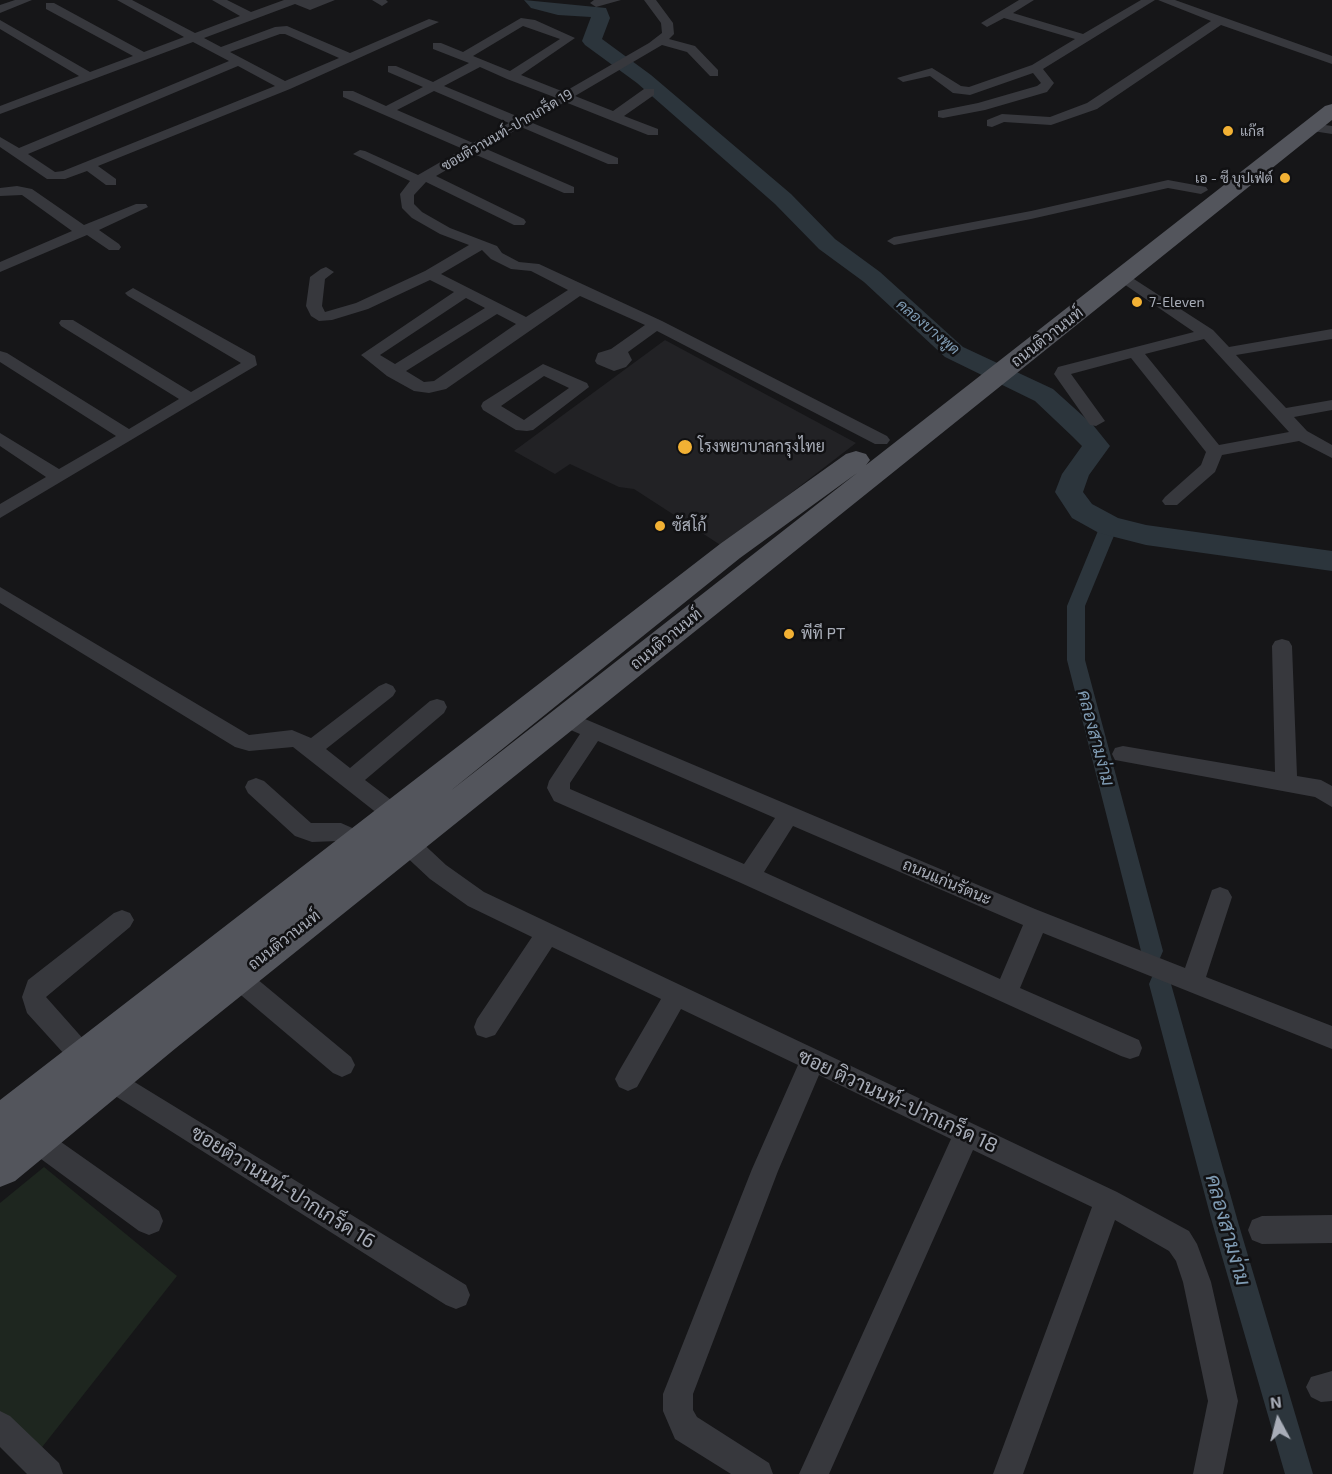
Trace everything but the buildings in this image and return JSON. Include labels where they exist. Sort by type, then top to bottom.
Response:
[{"type":"main road","name":"ถนนติวานนท์","points":[[0,1125],[360,842],[401,829],[580,724],[1163,217],[1332,89]]},
{"type":"main road","name":"ถนนติวานนท์","points":[[0,1167],[237,977],[401,829],[730,551],[845,469],[881,440],[1123,277],[1321,129],[1332,110]]},
{"type":"street","points":[[123,0],[285,86]]},
{"type":"street","points":[[218,0],[251,17]]},
{"type":"street","points":[[0,110],[295,0],[310,6],[329,0]]},
{"type":"street","points":[[596,3],[615,0]]},
{"type":"street","points":[[650,0],[667,24],[668,34],[660,40]]},
{"type":"street","points":[[987,23],[1028,0]]},
{"type":"street","points":[[903,78],[932,72],[958,90],[964,91],[1035,68],[1149,0]]},
{"type":"street","points":[[1164,0],[1332,60]]},
{"type":"street","points":[[0,9],[20,1]]},
{"type":"street","points":[[50,6],[142,57]]},
{"type":"street","points":[[1004,14],[1086,39]]},
{"type":"street","points":[[964,91],[997,120],[1051,121],[1092,106],[1220,20]]},
{"type":"street","points":[[0,141],[52,176],[65,175],[285,86],[434,22]]},
{"type":"street","points":[[462,57],[521,22],[531,23],[570,38],[511,76]]},
{"type":"street","points":[[0,24],[87,76]]},
{"type":"street","points":[[221,51],[279,30],[287,30],[350,58]]},
{"type":"street","points":[[660,40],[692,49],[714,73]]},
{"type":"street","name":"ซอยติวานนท์-ปากเกร็ด 19","points":[[422,178],[660,40]]},
{"type":"street","points":[[437,46],[652,132]]},
{"type":"street","points":[[0,157],[18,152],[240,61]]},
{"type":"street","points":[[386,111],[479,63]]},
{"type":"street","points":[[943,114],[980,107],[1047,86],[1048,83],[1035,68]]},
{"type":"street","points":[[392,69],[613,161]]},
{"type":"street","points":[[614,117],[649,93]]},
{"type":"street","points":[[348,94],[569,190]]},
{"type":"street","points":[[360,154],[422,178],[519,222]]},
{"type":"street","points":[[87,165],[111,182]]},
{"type":"street","points":[[422,178],[407,194],[407,206],[417,215],[445,231],[486,247],[496,256],[516,266],[534,267],[656,324],[881,440]]},
{"type":"street","points":[[894,241],[1031,215],[1168,184],[1201,190]]},
{"type":"street","points":[[0,192],[17,190],[27,192],[114,248]]},
{"type":"street","points":[[0,267],[141,207]]},
{"type":"street","points":[[326,272],[318,277],[314,306],[320,316],[326,317],[362,306],[486,247]]},
{"type":"street","points":[[430,274],[494,309],[527,323]]},
{"type":"street","points":[[1123,277],[1207,333],[1302,435],[1332,452]]},
{"type":"street","points":[[464,293],[369,355],[420,387],[440,385],[527,323],[579,290]]},
{"type":"street","points":[[0,512],[250,362],[133,293]]},
{"type":"street","points":[[393,372],[494,309]]},
{"type":"street","points":[[67,323],[190,399]]},
{"type":"street","points":[[581,387],[543,369],[489,405],[522,426],[527,426],[581,387],[656,324]]},
{"type":"street","points":[[1096,421],[1062,375],[1064,371],[1207,333]]},
{"type":"street","points":[[1227,352],[1332,334]]},
{"type":"street","points":[[1134,351],[1215,451]]},
{"type":"street","points":[[1,356],[128,436]]},
{"type":"street","points":[[1283,414],[1332,405]]},
{"type":"street","points":[[1215,451],[1302,435]]},
{"type":"street","points":[[0,438],[58,477]]},
{"type":"street","points":[[1171,501],[1209,468],[1215,451]]},
{"type":"street","name":"ซอย ติวานนท์-ปากเกร็ด 18","points":[[0,594],[242,741],[249,743],[292,738],[311,749],[350,780],[401,829],[438,872],[476,899],[968,1133],[1108,1201],[1179,1240],[1187,1254],[1197,1282],[1223,1401],[1208,1474]]},
{"type":"street","points":[[1282,646],[1286,783]]},
{"type":"street","points":[[311,749],[386,691]]},
{"type":"street","points":[[350,780],[437,707]]},
{"type":"street","points":[[580,724],[558,788],[562,795],[749,876],[1130,1048]]},
{"type":"street","name":"ถนนแก่นรัตนะ","points":[[580,724],[1037,920],[1332,1038]]},
{"type":"street","points":[[1123,754],[1321,789],[1332,798]]},
{"type":"street","points":[[256,787],[303,830],[312,833],[341,832],[360,842]]},
{"type":"street","points":[[749,876],[789,814]]},
{"type":"street","points":[[1192,982],[1220,897]]},
{"type":"street","points":[[84,1058],[36,1005],[34,997],[38,988],[122,920]]},
{"type":"street","points":[[1006,993],[1037,920]]},
{"type":"street","points":[[486,1027],[548,933]]},
{"type":"street","points":[[237,977],[301,1034],[342,1065]]},
{"type":"street","points":[[628,1079],[676,995]]},
{"type":"street","points":[[758,1474],[686,1428],[678,1412],[678,1394],[765,1169],[813,1060]]},
{"type":"street","name":"ซอยติวานนท์-ปากเกร็ด 16","points":[[110,1079],[456,1295]]},
{"type":"street","points":[[814,1474],[968,1133]]},
{"type":"street","points":[[35,1139],[149,1221]]},
{"type":"street","points":[[1008,1474],[1108,1201]]},
{"type":"street","points":[[1262,1230],[1332,1229]]},
{"type":"street","points":[[0,1426],[48,1474]]},
{"type":"shaded area","name":"โรงพยาบาลกรุงไทย","points":[[665,340],[856,443],[722,546],[634,489],[619,487],[570,464],[555,474],[514,451]]},
{"type":"shaded area","points":[[44,1167],[177,1276],[39,1451],[0,1414],[0,1203]]},
{"type":"waterway","name":"คลองบางพูด","points":[[533,0],[538,4],[558,9],[599,12],[601,18],[592,41],[644,79],[751,174],[783,199],[827,244],[872,277],[954,352],[1044,395],[1083,431],[1096,446],[1076,474],[1069,492],[1082,511],[1109,526],[1146,535],[1332,561]]},
{"type":"waterway","name":"คลองสามง่าม","points":[[1109,526],[1076,606],[1076,660],[1152,951]]},
{"type":"waterway","name":"คลองสามง่าม","points":[[1160,984],[1225,1222],[1299,1474]]},
{"type":"place","name":"แก๊ส","points":[[1228,131]]},
{"type":"place","name":"เอ - ซี บุปเฟ่ต์","points":[[1285,178]]},
{"type":"place","name":"7-Eleven","points":[[1137,302]]},
{"type":"place","name":"โรงพยาบาลกรุงไทย","points":[[685,447]]},
{"type":"place","name":"ซัสโก้","points":[[660,526]]},
{"type":"place","name":"พีที PT","points":[[789,634]]}]
